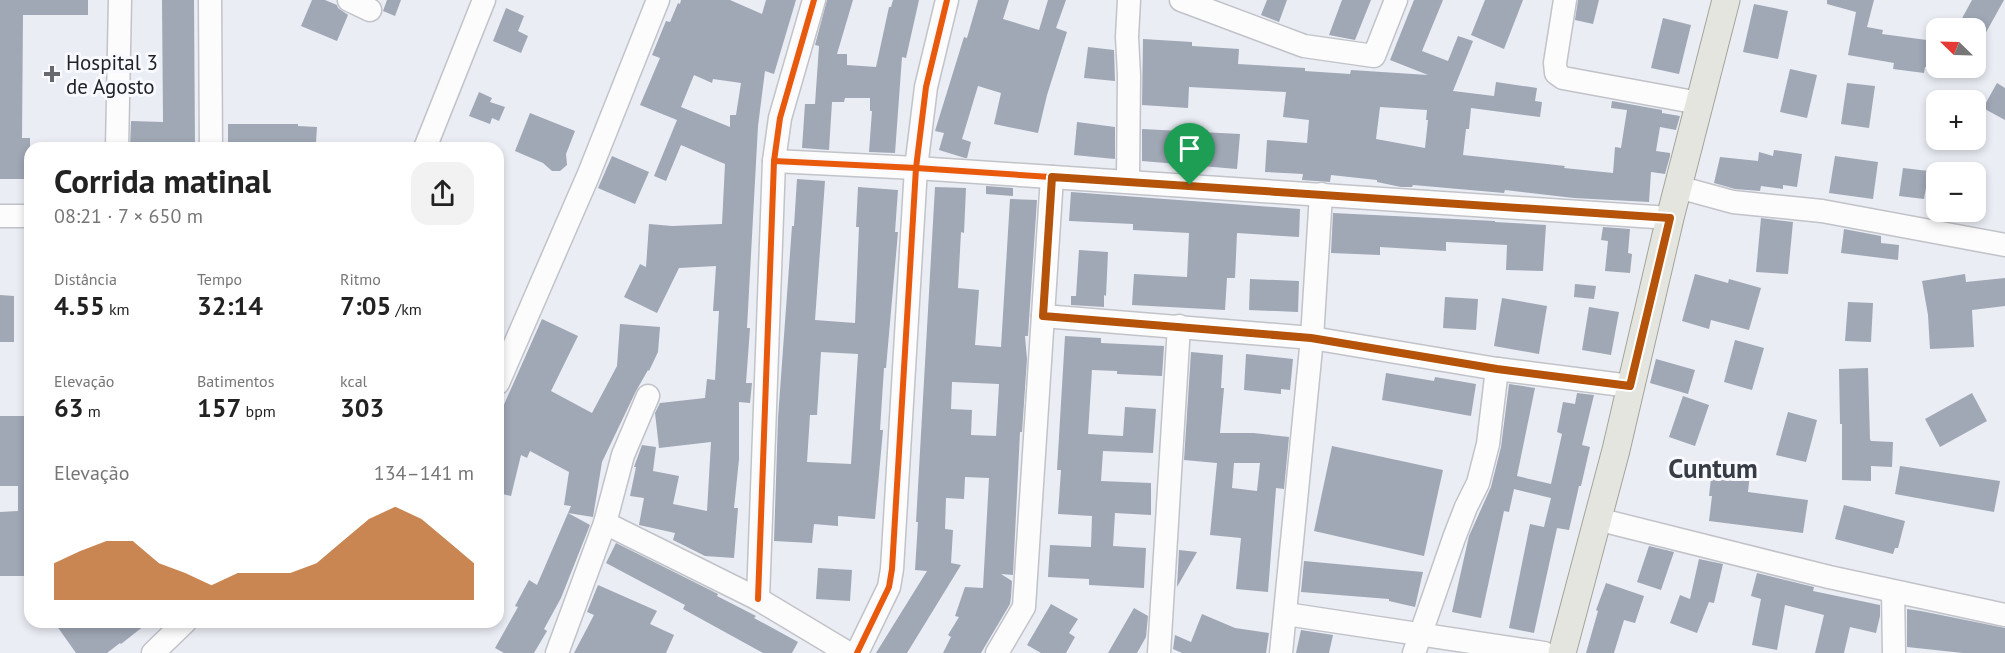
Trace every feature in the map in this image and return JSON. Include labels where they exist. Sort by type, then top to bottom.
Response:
[{"type":"main road","points":[[1562,653],[1726,0]]},
{"type":"street","points":[[117,142],[120,0]]},
{"type":"street","points":[[210,0],[211,142]]},
{"type":"street","points":[[349,0],[370,10]]},
{"type":"street","points":[[427,142],[484,0]]},
{"type":"street","points":[[504,369],[588,176],[658,0]]},
{"type":"street","points":[[758,599],[774,161],[780,118],[814,0]]},
{"type":"street","points":[[857,653],[889,587],[892,570],[916,168],[926,87],[947,0]]},
{"type":"street","points":[[1128,182],[1129,0]]},
{"type":"street","points":[[1181,0],[1228,8],[1304,46],[1374,56],[1396,0]]},
{"type":"street","points":[[1565,0],[1555,63],[1556,73],[1563,78],[1699,103]]},
{"type":"street","points":[[774,161],[916,168],[1670,218]]},
{"type":"street","points":[[997,653],[1024,607],[1052,177]]},
{"type":"street","points":[[1678,187],[1733,202],[1822,211],[2005,245]]},
{"type":"street","points":[[1281,653],[1311,338],[1321,194]]},
{"type":"street","points":[[0,216],[24,216]]},
{"type":"street","points":[[1043,316],[1311,338],[1497,369],[1630,386]]},
{"type":"street","points":[[1159,653],[1179,326]]},
{"type":"street","points":[[1417,644],[1466,507],[1478,483],[1488,444],[1497,369]]},
{"type":"street","points":[[557,653],[605,522],[623,455],[648,396]]},
{"type":"street","points":[[1597,519],[1893,592],[2005,615]]},
{"type":"street","points":[[605,522],[758,599],[848,653]]},
{"type":"street","points":[[1893,592],[1894,653]]},
{"type":"street","points":[[1286,614],[1417,644],[1544,653]]},
{"type":"street","points":[[153,653],[179,628]]},
{"type":"building","points":[[0,0],[88,0],[88,15],[23,15],[22,138],[30,138],[30,142],[24,142],[24,179],[0,179]]},
{"type":"building","points":[[162,0],[194,0],[195,142],[130,142],[131,121],[163,122]]},
{"type":"building","points":[[312,0],[325,0],[337,5],[348,15],[337,41],[301,26]]},
{"type":"building","points":[[387,0],[401,0],[395,16],[383,11]]},
{"type":"building","points":[[681,0],[730,0],[762,14],[766,0],[796,0],[774,74],[765,71],[758,126],[747,328],[750,328],[746,383],[752,383],[750,403],[739,402],[739,459],[734,508],[738,508],[734,558],[705,556],[673,540],[675,533],[639,525],[644,498],[630,496],[636,467],[634,467],[642,445],[656,447],[653,471],[679,476],[673,504],[707,511],[711,442],[659,448],[655,413],[660,403],[705,398],[707,379],[715,380],[719,311],[713,311],[716,266],[679,268],[657,313],[624,297],[640,264],[646,267],[649,224],[672,226],[722,224],[725,164],[681,145],[666,181],[654,176],[677,120],[640,105],[660,58],[652,55],[666,21],[670,22],[678,3],[680,4]],"holes":[[[694,75],[712,83],[713,79],[741,83],[736,115],[730,115],[730,127],[681,107]]]},
{"type":"building","points":[[827,0],[853,0],[837,54],[847,54],[847,65],[876,67],[889,7],[893,0],[919,0],[906,58],[902,57],[895,153],[869,152],[872,111],[870,111],[870,98],[845,98],[844,102],[832,102],[829,150],[802,148],[805,104],[815,104],[819,46],[815,45]]},
{"type":"building","points":[[978,0],[1009,0],[1003,19],[1039,30],[1048,0],[1066,0],[1056,28],[1067,32],[1047,95],[1038,133],[994,124],[1001,93],[978,86],[962,139],[971,142],[967,158],[965,158],[939,150],[944,133],[935,131]]},
{"type":"building","points":[[1267,0],[1287,0],[1279,22],[1261,15]]},
{"type":"building","points":[[1342,0],[1371,0],[1355,40],[1329,35]]},
{"type":"building","points":[[1414,0],[1443,0],[1422,51],[1448,61],[1458,36],[1473,41],[1453,91],[1494,96],[1496,82],[1537,88],[1535,101],[1542,102],[1540,117],[1471,108],[1463,155],[1613,173],[1615,147],[1621,148],[1627,110],[1611,108],[1612,101],[1662,110],[1662,113],[1680,116],[1676,130],[1660,127],[1656,151],[1670,153],[1665,174],[1651,172],[1649,202],[1574,198],[1505,190],[1504,193],[1413,185],[1412,187],[1401,187],[1377,182],[1377,180],[1331,175],[1330,182],[1302,180],[1303,174],[1265,172],[1267,140],[1307,143],[1309,120],[1283,117],[1286,92],[1189,87],[1188,108],[1142,105],[1143,39],[1192,42],[1192,46],[1239,49],[1238,64],[1305,68],[1305,71],[1350,74],[1351,70],[1428,75],[1390,60]],"holes":[[[1380,107],[1427,110],[1425,148],[1376,139]]]},
{"type":"building","points":[[1485,0],[1523,0],[1504,49],[1471,35]]},
{"type":"building","points":[[1578,0],[1599,0],[1593,24],[1575,20]]},
{"type":"building","points":[[1827,0],[1874,0],[1867,27],[1883,30],[1882,34],[1926,40],[1924,73],[1893,69],[1894,63],[1848,55],[1856,12],[1827,4]]},
{"type":"building","points":[[1972,0],[2004,0],[1986,32],[1986,18],[1962,18]]},
{"type":"building","points":[[1754,4],[1788,11],[1778,59],[1743,52]]},
{"type":"building","points":[[506,8],[524,16],[518,31],[528,36],[521,53],[493,41]]},
{"type":"building","points":[[1663,18],[1691,25],[1679,74],[1651,68]]},
{"type":"building","points":[[1088,47],[1114,50],[1115,81],[1084,78]]},
{"type":"building","points":[[1790,69],[1817,75],[1807,118],[1780,112]]},
{"type":"building","points":[[1847,83],[1875,86],[1869,128],[1841,124]]},
{"type":"building","points":[[1997,83],[2005,88],[2005,120],[1986,110],[1986,103]]},
{"type":"building","points":[[479,92],[492,98],[490,102],[505,107],[499,121],[492,118],[490,124],[469,116]]},
{"type":"building","points":[[530,113],[575,131],[566,154],[567,165],[560,171],[552,171],[543,163],[515,151]]},
{"type":"building","points":[[1077,122],[1115,127],[1115,159],[1074,155]]},
{"type":"building","points":[[228,124],[298,124],[298,126],[317,127],[316,142],[228,142]]},
{"type":"building","points":[[1142,129],[1240,134],[1237,169],[1142,161]]},
{"type":"building","points":[[1774,150],[1802,154],[1797,187],[1783,185],[1783,189],[1761,186],[1760,191],[1735,189],[1714,183],[1720,157],[1758,161],[1759,152],[1773,156]]},
{"type":"building","points":[[612,156],[649,172],[635,204],[598,188]]},
{"type":"building","points":[[1835,156],[1878,162],[1873,199],[1829,193]]},
{"type":"building","points":[[1903,168],[1926,171],[1924,199],[1899,196]]},
{"type":"building","points":[[797,179],[825,181],[815,320],[855,323],[859,227],[856,227],[858,187],[898,190],[895,232],[898,232],[886,368],[884,368],[880,430],[883,430],[875,519],[838,516],[838,526],[814,524],[812,543],[774,541],[778,418],[792,226],[794,226]],"holes":[[[821,352],[858,354],[851,464],[807,462],[810,415],[817,415]]]},
{"type":"building","points":[[986,186],[1013,188],[1013,196],[986,194]]},
{"type":"building","points":[[935,187],[966,188],[958,288],[979,290],[975,345],[1001,347],[1010,199],[1037,200],[1028,336],[1025,336],[1027,359],[1022,432],[1020,432],[1013,575],[1001,574],[1012,581],[1011,597],[1010,604],[981,653],[943,653],[951,637],[948,635],[959,617],[955,616],[965,587],[983,588],[989,478],[965,477],[964,499],[946,498],[945,529],[953,530],[951,563],[961,565],[907,653],[876,653],[927,571],[915,570],[918,522],[916,522]],"holes":[[[952,382],[999,384],[996,436],[971,435],[972,410],[951,409]]]},
{"type":"building","points":[[1071,192],[1300,209],[1299,237],[1237,233],[1235,278],[1227,278],[1225,310],[1132,305],[1134,274],[1187,277],[1189,233],[1133,230],[1133,224],[1069,221]]},
{"type":"building","points":[[1333,213],[1546,225],[1543,271],[1506,270],[1507,245],[1446,242],[1446,251],[1380,247],[1380,255],[1331,253]]},
{"type":"building","points":[[1761,218],[1793,222],[1788,274],[1756,272]]},
{"type":"building","points":[[1603,227],[1630,229],[1628,253],[1632,254],[1630,273],[1605,271],[1608,241],[1601,240]]},
{"type":"building","points":[[1844,229],[1881,236],[1881,243],[1899,245],[1898,260],[1841,253]]},
{"type":"building","points":[[1079,250],[1108,252],[1104,307],[1071,305],[1071,296],[1076,296]]},
{"type":"building","points":[[1695,274],[1728,283],[1729,279],[1761,288],[1749,330],[1711,320],[1709,329],[1682,321]]},
{"type":"building","points":[[1965,274],[1966,282],[2005,278],[2005,306],[1972,310],[1974,347],[1930,349],[1928,315],[1922,281]]},
{"type":"building","points":[[1250,279],[1299,281],[1298,312],[1249,310]]},
{"type":"building","points":[[1575,284],[1596,286],[1594,299],[1574,297]]},
{"type":"building","points":[[0,295],[14,296],[14,342],[0,342]]},
{"type":"building","points":[[1445,297],[1478,299],[1476,330],[1443,328]]},
{"type":"building","points":[[1502,298],[1547,306],[1539,354],[1494,346]]},
{"type":"building","points":[[1848,302],[1873,303],[1871,342],[1845,341]]},
{"type":"building","points":[[1589,307],[1619,312],[1611,355],[1582,350]]},
{"type":"building","points":[[542,319],[578,336],[551,391],[592,413],[617,366],[620,324],[660,327],[658,352],[636,391],[602,462],[593,517],[568,513],[571,506],[564,505],[569,472],[530,451],[527,458],[521,455],[511,496],[504,494],[504,404]]},
{"type":"building","points":[[1065,336],[1101,338],[1101,343],[1164,346],[1162,376],[1117,374],[1117,371],[1092,370],[1088,434],[1123,436],[1125,407],[1156,409],[1153,453],[1103,451],[1101,481],[1151,483],[1151,515],[1115,513],[1113,546],[1146,548],[1144,588],[1089,585],[1089,579],[1048,577],[1050,545],[1091,547],[1092,516],[1058,514],[1061,470],[1057,470]]},
{"type":"building","points":[[1735,340],[1764,348],[1752,390],[1724,382]]},
{"type":"building","points":[[1191,352],[1223,355],[1221,388],[1224,388],[1220,433],[1253,433],[1289,437],[1284,489],[1276,488],[1268,592],[1236,589],[1241,538],[1210,535],[1217,463],[1184,460]],"holes":[[[1234,463],[1260,463],[1257,491],[1232,488]]]},
{"type":"building","points":[[1246,354],[1293,359],[1290,390],[1281,389],[1281,394],[1244,390]]},
{"type":"building","points":[[1656,359],[1695,370],[1688,394],[1650,383]]},
{"type":"building","points":[[1868,368],[1870,439],[1871,441],[1893,442],[1892,467],[1871,466],[1871,481],[1842,480],[1839,369]]},
{"type":"building","points":[[1386,373],[1434,381],[1435,377],[1476,384],[1471,416],[1382,400]]},
{"type":"building","points":[[1509,384],[1535,388],[1517,476],[1551,484],[1562,434],[1557,432],[1563,402],[1575,404],[1577,393],[1594,395],[1582,445],[1590,447],[1581,486],[1579,486],[1569,530],[1557,528],[1534,633],[1509,628],[1530,524],[1544,527],[1551,498],[1514,489],[1509,512],[1504,511],[1481,618],[1452,612],[1469,536],[1491,487],[1501,447]]},
{"type":"building","points":[[1972,393],[1987,421],[1940,447],[1925,419]]},
{"type":"building","points":[[1683,396],[1709,405],[1695,446],[1669,437]]},
{"type":"building","points":[[1788,412],[1817,420],[1806,462],[1776,455]]},
{"type":"building","points":[[0,416],[24,416],[24,576],[0,576],[0,512],[18,511],[18,486],[0,486]]},
{"type":"building","points":[[1332,446],[1443,470],[1424,556],[1314,531]]},
{"type":"building","points":[[1900,466],[2000,481],[1994,512],[1895,494]]},
{"type":"building","points":[[1712,469],[1750,474],[1748,492],[1808,500],[1803,533],[1709,521]]},
{"type":"building","points":[[1844,505],[1905,521],[1898,548],[1895,548],[1893,554],[1835,539]]},
{"type":"building","points":[[568,513],[590,525],[561,598],[544,629],[547,631],[534,653],[504,653],[495,648],[518,607],[515,606],[529,580],[537,585]]},
{"type":"building","points":[[616,543],[718,594],[717,596],[756,616],[754,618],[798,642],[792,653],[763,653],[683,609],[685,605],[606,563]]},
{"type":"building","points":[[1649,546],[1674,552],[1661,590],[1637,582]]},
{"type":"building","points":[[1179,550],[1197,552],[1177,587]]},
{"type":"building","points":[[1699,559],[1723,564],[1714,603],[1709,602],[1697,633],[1670,623],[1680,595],[1690,599]]},
{"type":"building","points":[[1304,561],[1423,572],[1415,607],[1389,601],[1389,599],[1301,592]]},
{"type":"building","points":[[818,568],[852,570],[850,601],[816,599]]},
{"type":"building","points":[[1757,573],[1814,587],[1813,591],[1880,605],[1876,633],[1850,627],[1844,653],[1815,653],[1824,615],[1785,605],[1777,650],[1752,645],[1761,599],[1751,596]]},
{"type":"building","points":[[1606,583],[1644,596],[1635,623],[1624,620],[1614,653],[1586,653],[1598,611],[1596,610]]},
{"type":"building","points":[[598,585],[657,611],[650,624],[674,635],[666,653],[574,653],[594,615],[587,612]]},
{"type":"building","points":[[1051,604],[1078,619],[1069,633],[1075,637],[1066,653],[1041,653],[1027,645]]},
{"type":"building","points":[[1134,608],[1148,616],[1146,637],[1137,653],[1108,653]]},
{"type":"building","points":[[1907,609],[2005,628],[2005,653],[1963,653],[1907,647]]},
{"type":"building","points":[[1202,614],[1235,628],[1269,633],[1266,653],[1182,653],[1173,649],[1175,635],[1191,642]]},
{"type":"building","points":[[58,628],[141,628],[107,653],[76,653]]},
{"type":"building","points":[[1301,630],[1333,635],[1329,653],[1296,653]]},
{"type":"cycle path","points":[[758,599],[774,161],[780,118],[814,0]]},
{"type":"cycle path","points":[[857,653],[889,587],[892,569],[916,168],[926,87],[947,0]]},
{"type":"cycle path","points":[[774,161],[916,168],[1670,218]]},
{"type":"place","name":"Hospital 3 de Agosto","points":[[52,74]]},
{"type":"district","name":"Cuntum","points":[[1713,468]]},
{"type":"route","points":[[1052,177],[1190,185],[1670,218],[1630,386],[1497,369],[1311,338],[1043,316],[1052,177]]}]
